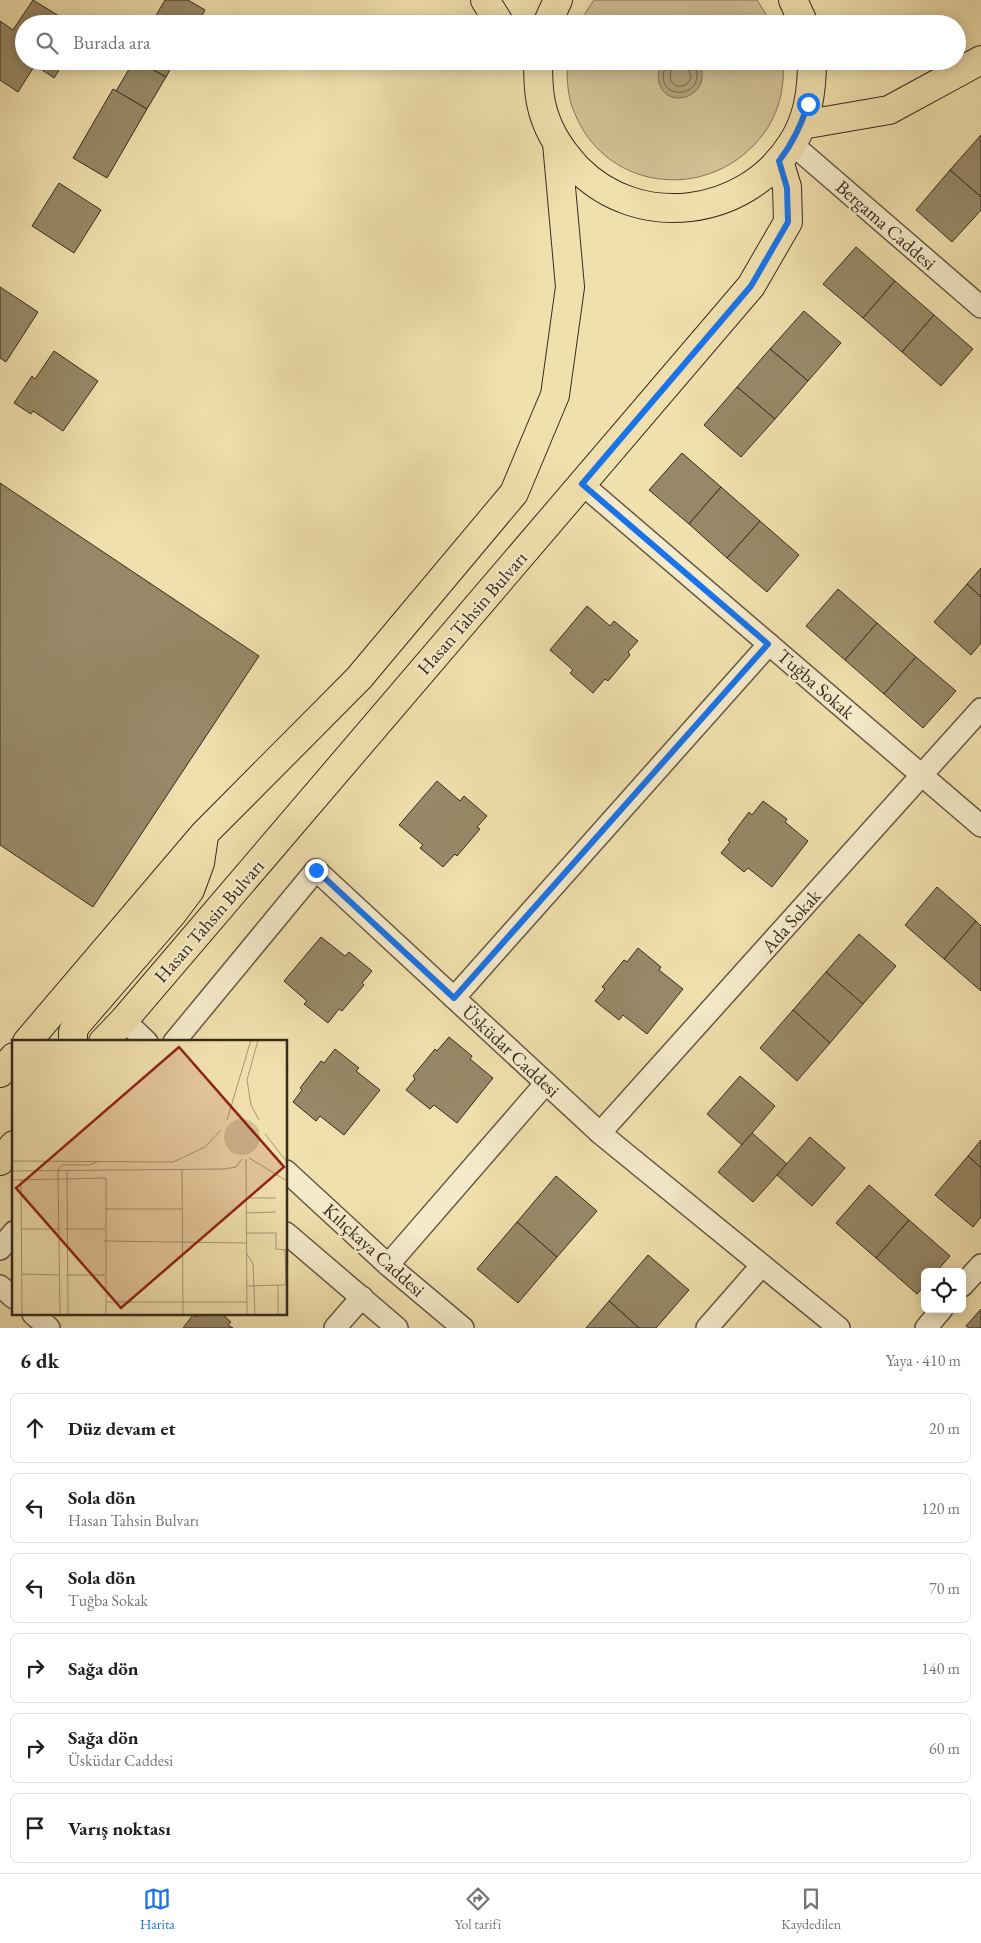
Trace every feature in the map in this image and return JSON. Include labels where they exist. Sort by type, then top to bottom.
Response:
[{"type":"main road","points":[[485,0],[494,15]]},
{"type":"main road","points":[[551,15],[558,0]]},
{"type":"main road","points":[[792,0],[800,15]]},
{"type":"main road","points":[[966,68],[981,60]]},
{"type":"main road","points":[[533,70],[547,124],[557,143],[570,161],[602,189],[642,205],[663,209],[692,208],[727,199],[746,189],[764,176],[791,143],[810,97],[812,70]]},
{"type":"main road","points":[[791,143],[888,110],[962,70]]},
{"type":"main road","points":[[28,1040],[204,834],[359,678],[514,493],[555,395],[570,287],[557,143]]},
{"type":"main road","name":"Hasan Tahsin Bulvarı","points":[[105,1040],[751,286],[788,222],[787,188],[791,143]]},
{"type":"main road","points":[[73,1040],[76,1024],[172,914],[190,890],[200,863],[204,834]]},
{"type":"main road","points":[[0,1073],[12,1059]]},
{"type":"main road","points":[[0,1161],[12,1147]]},
{"type":"street","name":"Bergama Caddesi","points":[[791,143],[978,299]]},
{"type":"street","name":"Tuğba Sokak","points":[[582,484],[981,826]]},
{"type":"street","points":[[454,998],[768,644]]},
{"type":"street","name":"Ada Sokak","points":[[600,1133],[981,710]]},
{"type":"street","name":"Üsküdar Caddesi","points":[[176,1040],[316,870],[600,1133],[839,1328]]},
{"type":"street","points":[[124,1020],[145,1040]]},
{"type":"street","points":[[388,1265],[546,1083]]},
{"type":"street","name":"Kılıçkaya Caddesi","points":[[288,1173],[388,1265],[463,1328]]},
{"type":"street","points":[[0,1249],[12,1234]]},
{"type":"street","points":[[288,1235],[397,1328]]},
{"type":"street","points":[[966,1281],[981,1264]]},
{"type":"street","points":[[707,1328],[762,1265]]},
{"type":"street","points":[[0,1286],[12,1296]]},
{"type":"street","points":[[335,1328],[362,1297]]},
{"type":"street","points":[[926,1328],[939,1313]]},
{"type":"street","points":[[35,1316],[49,1328]]},
{"type":"shaded area","points":[[594,0],[757,0],[766,15],[584,15]]},
{"type":"shaded area","points":[[567,70],[783,70],[780,99],[774,117],[764,133],[743,155],[718,170],[691,178],[663,179],[636,173],[611,160],[591,141],[575,114],[570,101]]},
{"type":"water","points":[[659,70],[701,70],[702,72],[701,82],[697,90],[681,98],[672,97],[664,92],[658,77]]},
{"type":"building","points":[[33,0],[57,15],[23,15]]},
{"type":"building","points":[[165,0],[188,0],[205,10],[202,15],[156,15]]},
{"type":"building","points":[[0,21],[13,30],[15,27],[15,70],[32,70],[18,92],[0,80]]},
{"type":"building","points":[[42,70],[59,70],[54,78]]},
{"type":"building","points":[[129,70],[154,70],[166,77],[147,109],[116,91]]},
{"type":"building","points":[[154,70],[170,70],[166,77]]},
{"type":"building","points":[[113,89],[147,109],[107,178],[73,158]]},
{"type":"building","points":[[981,135],[981,197],[950,170]]},
{"type":"building","points":[[950,170],[981,197],[981,210],[952,242],[916,210]]},
{"type":"building","points":[[59,183],[101,210],[74,253],[32,226]]},
{"type":"building","points":[[856,247],[895,281],[863,318],[823,284]]},
{"type":"building","points":[[895,281],[934,315],[902,352],[863,318]]},
{"type":"building","points":[[0,287],[38,312],[6,362],[0,358]]},
{"type":"building","points":[[804,311],[841,343],[808,381],[770,349]]},
{"type":"building","points":[[934,315],[973,349],[941,386],[902,352]]},
{"type":"building","points":[[770,349],[808,381],[775,419],[737,387]]},
{"type":"building","points":[[54,351],[98,381],[63,431],[33,411],[31,414],[14,403],[32,376],[35,379]]},
{"type":"building","points":[[737,387],[775,419],[741,457],[704,425]]},
{"type":"building","points":[[682,453],[721,487],[689,524],[649,490]]},
{"type":"building","points":[[0,483],[259,656],[93,907],[0,845]]},
{"type":"building","points":[[721,487],[760,521],[727,558],[689,524]]},
{"type":"building","points":[[760,521],[799,555],[767,592],[727,558]]},
{"type":"building","points":[[981,568],[981,597],[967,584]]},
{"type":"building","points":[[967,584],[981,597],[981,643],[971,655],[934,622]]},
{"type":"building","points":[[838,589],[877,623],[845,660],[806,626]]},
{"type":"building","points":[[587,606],[610,626],[614,621],[638,641],[628,652],[630,655],[608,681],[605,679],[593,693],[570,673],[573,670],[550,650]]},
{"type":"building","points":[[877,623],[916,657],[884,694],[845,660]]},
{"type":"building","points":[[916,657],[956,691],[923,728],[884,694]]},
{"type":"building","points":[[437,781],[460,801],[464,796],[487,816],[477,827],[480,829],[457,856],[455,854],[443,867],[420,848],[423,845],[399,825]]},
{"type":"building","points":[[763,801],[787,819],[785,822],[808,841],[772,887],[748,868],[744,872],[721,853],[730,842],[728,840],[749,812],[752,815]]},
{"type":"building","points":[[937,887],[976,921],[944,959],[905,925]]},
{"type":"building","points":[[976,921],[981,926],[981,991],[944,959]]},
{"type":"building","points":[[859,934],[896,966],[863,1004],[826,972]]},
{"type":"building","points":[[321,937],[345,956],[349,952],[372,971],[362,983],[364,985],[342,1011],[339,1009],[328,1023],[304,1004],[307,1001],[284,981]]},
{"type":"building","points":[[638,948],[661,967],[659,970],[683,989],[647,1034],[623,1015],[619,1020],[595,1001],[605,989],[602,987],[624,960],[627,962]]},
{"type":"building","points":[[826,972],[863,1004],[830,1043],[793,1010]]},
{"type":"building","points":[[793,1010],[830,1043],[797,1081],[760,1048]]},
{"type":"building","points":[[449,1037],[472,1056],[470,1059],[493,1078],[457,1123],[434,1105],[430,1109],[406,1090],[415,1079],[413,1076],[435,1049],[437,1051]]},
{"type":"building","points":[[335,1049],[359,1068],[356,1071],[380,1090],[344,1135],[320,1116],[316,1121],[293,1102],[302,1090],[300,1088],[321,1061],[324,1063]]},
{"type":"building","points":[[740,1076],[775,1106],[742,1145],[707,1114]]},
{"type":"building","points":[[752,1133],[787,1164],[753,1202],[718,1172]]},
{"type":"building","points":[[810,1137],[845,1168],[812,1206],[777,1175]]},
{"type":"building","points":[[981,1140],[981,1168],[968,1156]]},
{"type":"building","points":[[968,1156],[981,1168],[981,1217],[973,1227],[935,1195]]},
{"type":"building","points":[[556,1176],[597,1211],[557,1257],[517,1222]]},
{"type":"building","points":[[869,1185],[909,1220],[876,1258],[836,1223]]},
{"type":"building","points":[[909,1220],[950,1256],[940,1268],[921,1268],[921,1290],[917,1294],[876,1258]]},
{"type":"building","points":[[517,1222],[557,1257],[518,1303],[477,1269]]},
{"type":"building","points":[[648,1255],[689,1290],[656,1328],[639,1328],[609,1301]]},
{"type":"building","points":[[609,1301],[639,1328],[586,1328]]},
{"type":"building","points":[[981,1309],[981,1328],[969,1328],[966,1326]]},
{"type":"building","points":[[192,1316],[224,1316],[231,1322],[228,1325],[233,1328],[183,1328]]},
{"type":"route","points":[[316,870],[454,998],[768,644],[582,484],[751,286],[788,222],[787,188],[779,161],[792,144],[802,125],[808,104]]}]
